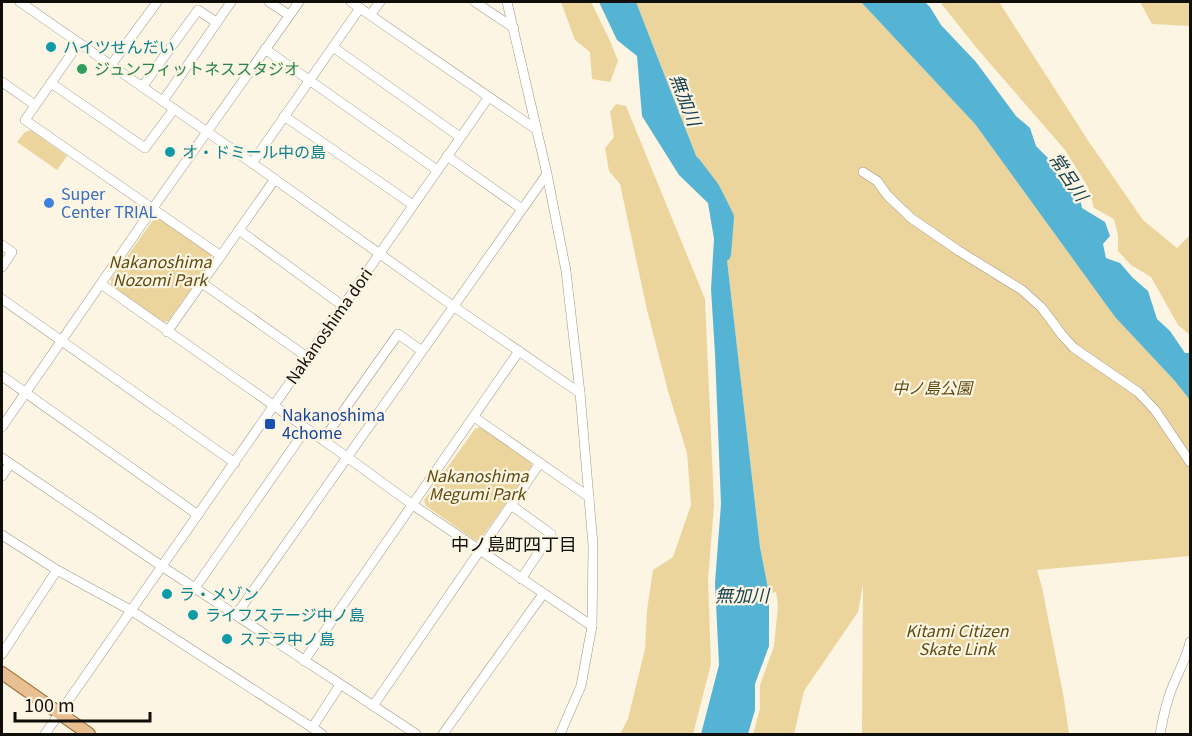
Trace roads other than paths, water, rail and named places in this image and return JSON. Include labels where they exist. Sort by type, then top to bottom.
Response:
[{"type":"main road","points":[[2,672],[89,735]]},
{"type":"street","name":"Nakanoshima dori","points":[[20,2],[379,254],[45,735]]},
{"type":"street","points":[[111,65],[157,2]]},
{"type":"street","points":[[163,101],[231,2]]},
{"type":"street","points":[[269,2],[289,15]]},
{"type":"street","points":[[2,427],[299,2]]},
{"type":"street","points":[[351,2],[537,130]]},
{"type":"street","points":[[370,15],[380,2]]},
{"type":"street","points":[[476,2],[514,28]]},
{"type":"street","points":[[507,2],[548,174],[566,271],[590,497],[593,545],[592,626],[581,686],[560,735]]},
{"type":"street","points":[[252,163],[360,8]]},
{"type":"street","points":[[142,87],[198,10],[216,22]]},
{"type":"street","points":[[79,43],[25,120],[221,256]]},
{"type":"street","points":[[333,47],[460,137]]},
{"type":"street","points":[[265,50],[437,170]]},
{"type":"street","points":[[2,81],[35,105]]},
{"type":"street","points":[[51,82],[145,148],[174,109]]},
{"type":"street","points":[[488,98],[379,254],[580,393]]},
{"type":"street","points":[[284,116],[413,205]]},
{"type":"street","points":[[447,156],[522,209]]},
{"type":"street","points":[[863,172],[877,181],[888,196],[911,218],[975,262],[1022,290],[1042,308],[1074,348],[1138,392],[1155,410],[1191,462]]},
{"type":"street","points":[[236,615],[548,174]]},
{"type":"street","points":[[167,332],[275,179]]},
{"type":"street","points":[[239,230],[343,306]]},
{"type":"street","points":[[2,245],[12,252],[2,267]]},
{"type":"street","points":[[202,283],[307,357]]},
{"type":"street","points":[[101,284],[479,551],[592,626]]},
{"type":"street","points":[[2,299],[235,463]]},
{"type":"street","points":[[323,440],[398,334],[422,351]]},
{"type":"street","points":[[304,661],[519,351]]},
{"type":"street","points":[[2,376],[198,515]]},
{"type":"street","points":[[474,417],[590,497]]},
{"type":"street","points":[[195,588],[306,429]]},
{"type":"street","points":[[2,476],[6,461],[416,735]]},
{"type":"street","points":[[373,706],[540,463]]},
{"type":"street","points":[[511,505],[551,534],[521,579]]},
{"type":"street","points":[[2,535],[57,570],[132,611],[322,735]]},
{"type":"street","points":[[2,654],[57,570]]},
{"type":"street","points":[[443,735],[543,594]]},
{"type":"street","points":[[1160,735],[1174,683],[1191,642]]},
{"type":"street","points":[[312,728],[340,685]]},
{"type":"water","name":"無加川","points":[[599,2],[636,2],[723,225],[760,547],[769,593],[769,646],[755,684],[755,710],[748,734],[701,734],[719,665],[715,583],[721,504],[711,289],[714,239],[708,203],[679,175],[642,116],[637,56],[617,40]]},
{"type":"water","points":[[861,2],[925,2],[941,25],[976,62],[1016,116],[1030,128],[1036,146],[1079,193],[1082,208],[1105,222],[1110,236],[1103,244],[1106,258],[1120,263],[1148,291],[1157,319],[1170,331],[1185,353],[1190,353],[1190,400],[1115,317],[975,124]]},
{"type":"waterway","name":"無加川","points":[[693,164],[712,189],[726,217],[723,254]]},
{"type":"place","name":"ハイツせんだい","points":[[51,47]]},
{"type":"place","name":"ジュンフィットネススタジオ","points":[[82,69]]},
{"type":"place","name":"オ・ドミール中の島","points":[[170,152]]},
{"type":"place","name":"Super Center TRIAL","points":[[49,203]]},
{"type":"place","name":"Nakanoshima 4chome","points":[[270,424]]},
{"type":"place","name":"ラ・メゾン","points":[[167,594]]},
{"type":"place","name":"ライフステージ中ノ島","points":[[193,615]]},
{"type":"place","name":"ステラ中ノ島","points":[[227,639]]},
{"type":"district","name":"中ノ島町四丁目","points":[[514,545]]},
{"type":"water label","name":"常呂川","points":[[1068,177]]},
{"type":"park label","name":"Nakanoshima Nozomi Park","points":[[160,271]]},
{"type":"park label","name":"中ノ島公園","points":[[932,388]]},
{"type":"park label","name":"Nakanoshima Megumi Park","points":[[477,485]]},
{"type":"park label","name":"Kitami Citizen Skate Link","points":[[957,640]]}]
